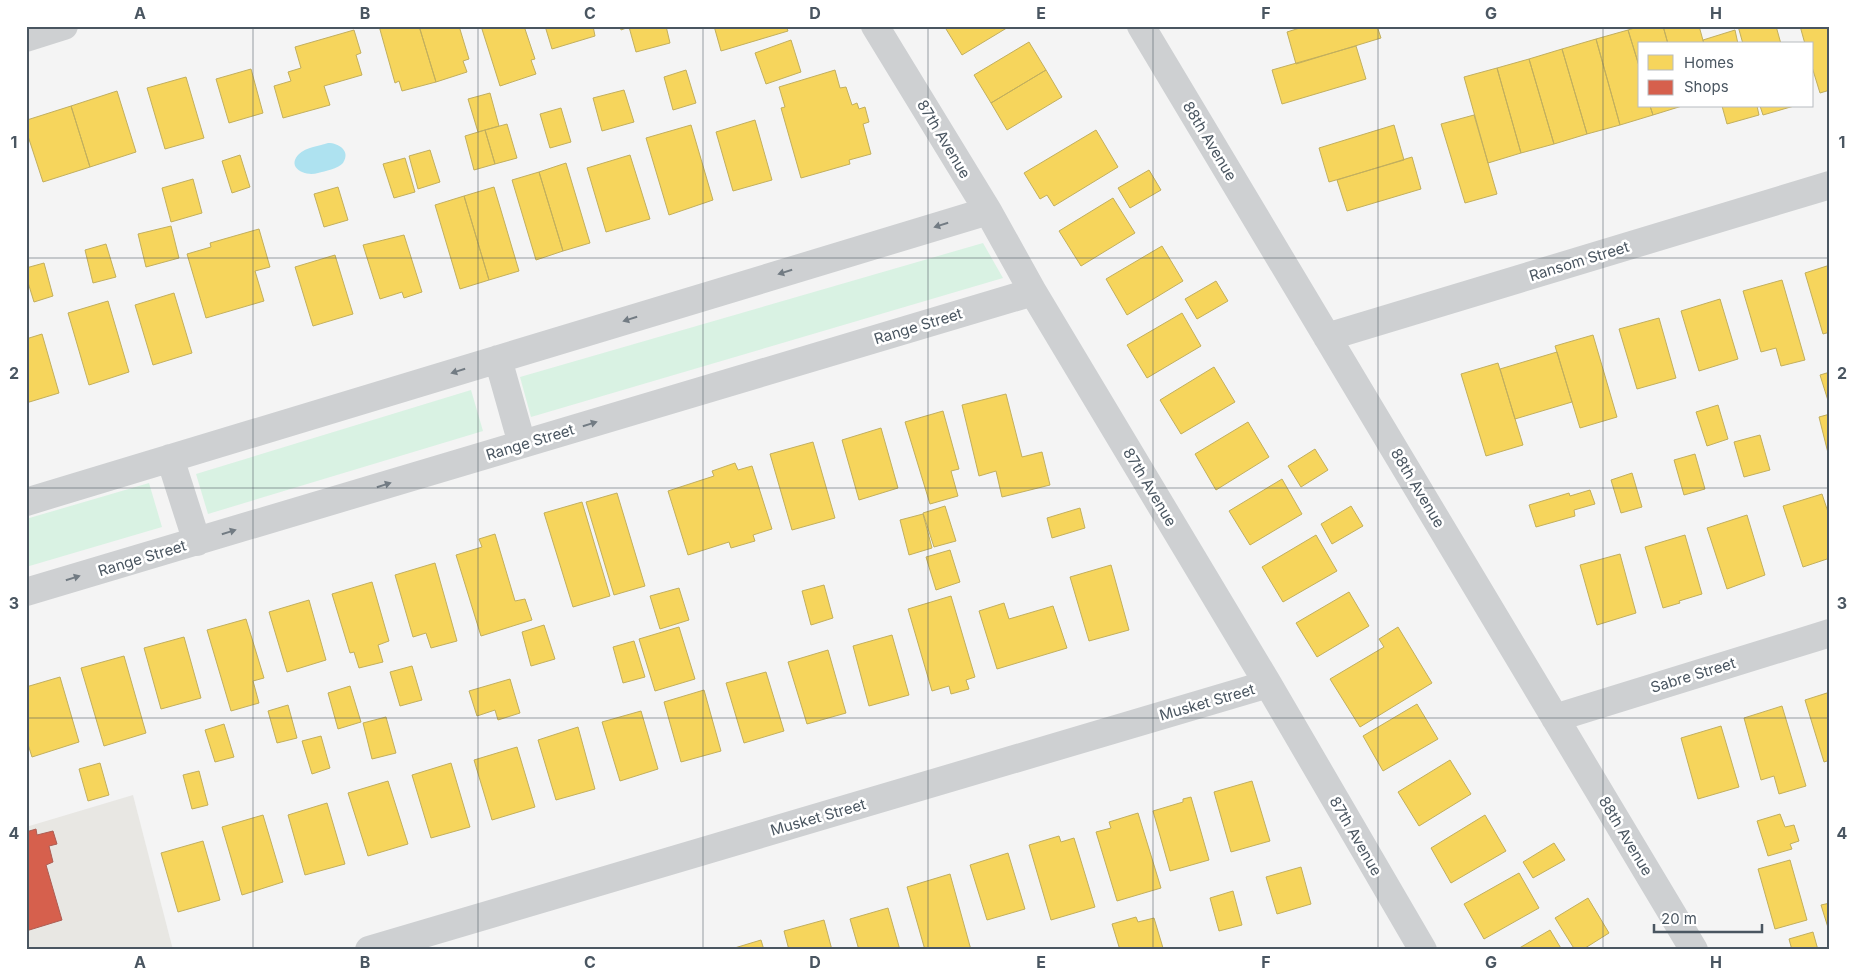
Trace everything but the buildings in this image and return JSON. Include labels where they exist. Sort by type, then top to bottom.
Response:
[{"type":"street","points":[[26,38],[64,26]]},
{"type":"street","name":"87th Avenue","points":[[875,26],[988,211],[1033,292],[1268,684],[1423,950]]},
{"type":"street","name":"88th Avenue","points":[[1141,26],[1694,950]]},
{"type":"street","name":"Ransom Street","points":[[1327,338],[1830,185]]},
{"type":"street","points":[[26,502],[988,211]]},
{"type":"street","name":"Range Street","points":[[26,592],[1033,292]]},
{"type":"street","points":[[498,359],[522,444]]},
{"type":"street","points":[[170,458],[197,542]]},
{"type":"street","name":"Sabre Street","points":[[1555,718],[1830,633]]},
{"type":"street","name":"Musket Street","points":[[369,950],[1268,684]]},
{"type":"shaded area","points":[[133,795],[173,950],[26,950],[26,827]]},
{"type":"green space","points":[[983,243],[1003,278],[531,417],[520,377]]},
{"type":"green space","points":[[471,390],[483,431],[208,514],[196,474]]},
{"type":"green space","points":[[149,483],[162,527],[26,567],[26,519]]},
{"type":"water","points":[[328,143],[336,144],[345,151],[345,159],[341,165],[331,170],[313,174],[307,174],[298,170],[295,163],[299,154],[309,148]]}]
